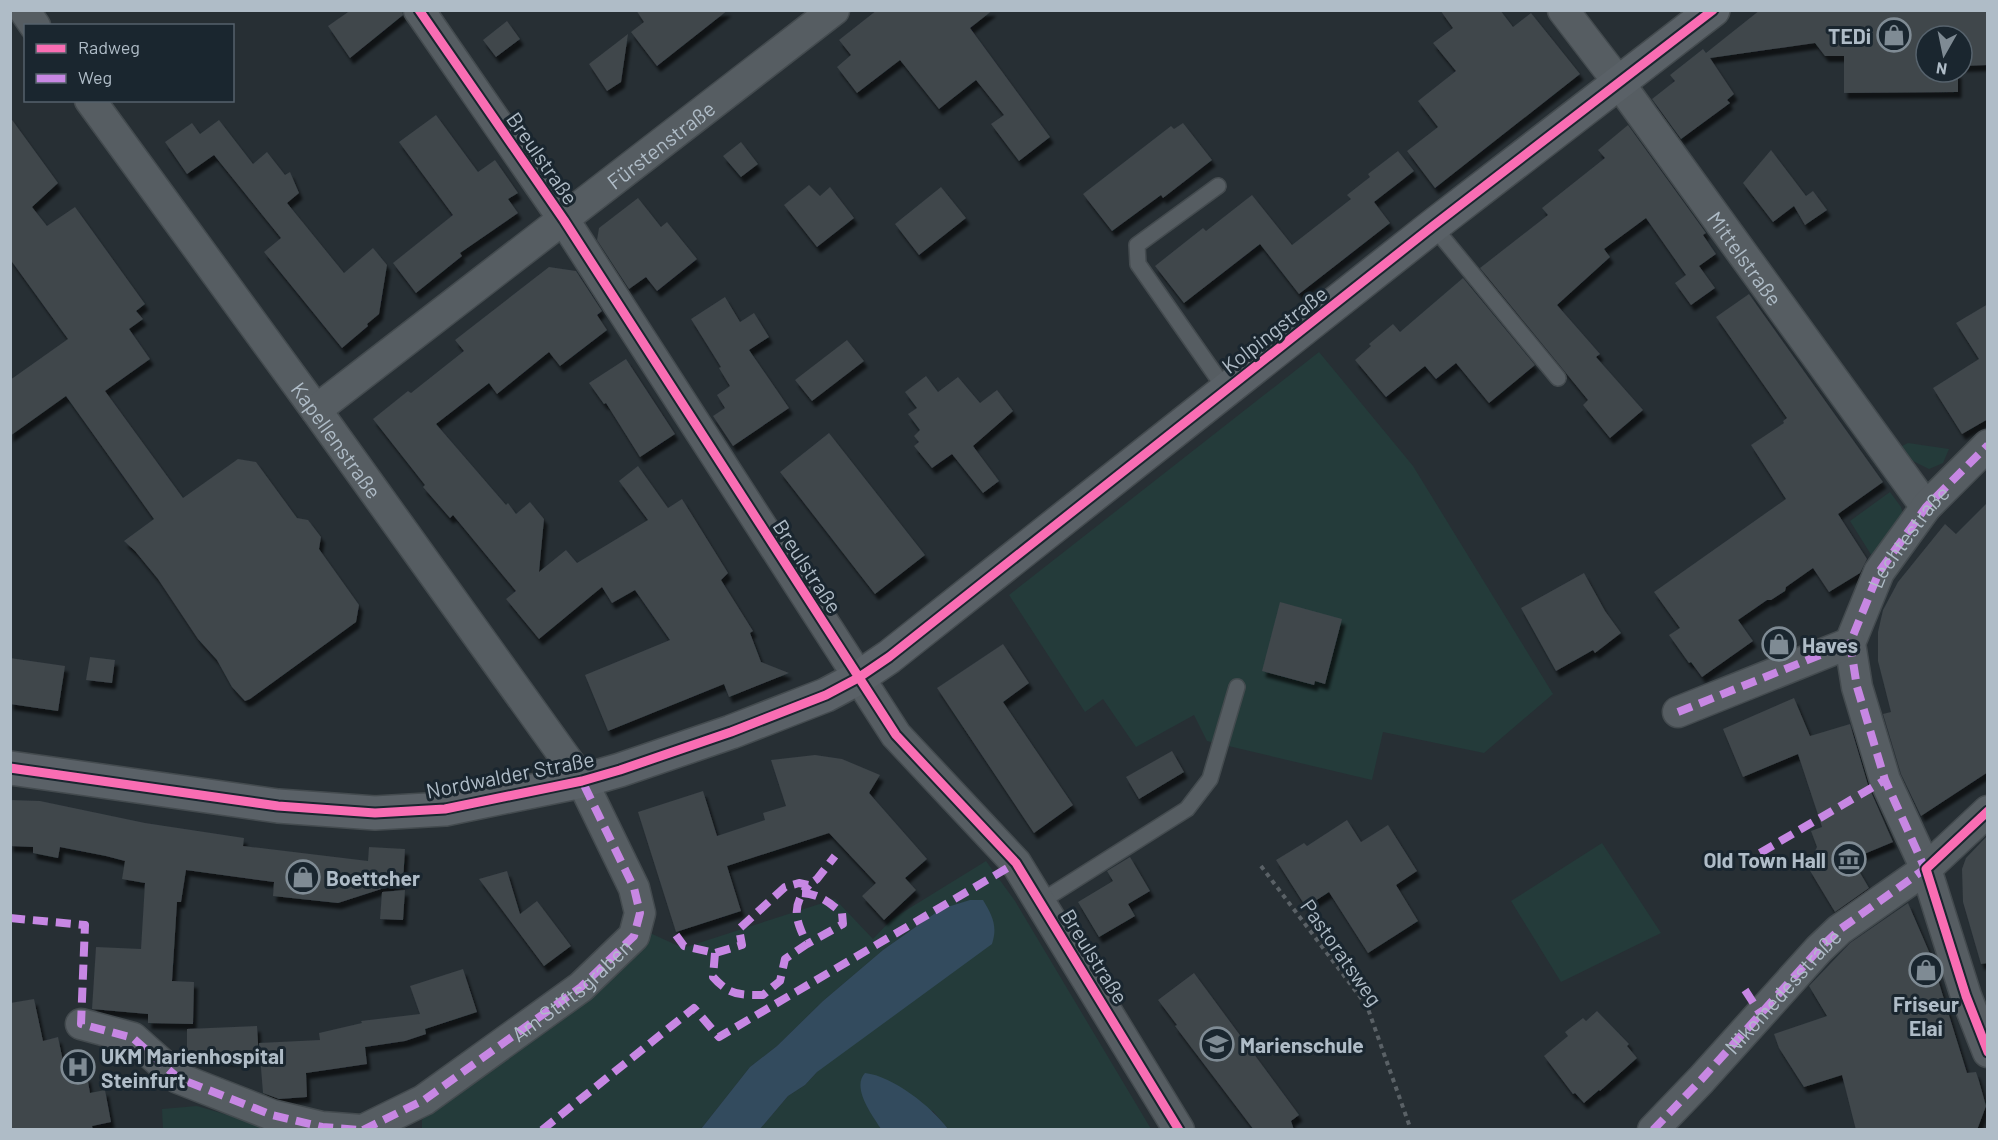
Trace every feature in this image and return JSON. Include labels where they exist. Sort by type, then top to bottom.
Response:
[{"type":"street","points":[[24,10],[34,24]]},
{"type":"street","name":"Breulstraße","points":[[419,10],[564,220],[896,735],[1016,863],[1179,1130]]},
{"type":"street","name":"Fürstenstraße","points":[[316,410],[834,10]]},
{"type":"street","name":"Mittelstraße","points":[[1563,10],[1619,83],[1926,507]]},
{"type":"street","name":"Kolpingstraße","points":[[858,678],[898,650],[1433,226],[1713,10]]},
{"type":"street","name":"Kapellenstraße","points":[[91,102],[582,781]]},
{"type":"street","name":"Lechtestraße","points":[[1850,643],[1879,572],[1926,507],[1988,446]]},
{"type":"street","points":[[1678,712],[1850,643],[1857,687],[1885,780],[1926,869],[1966,996],[1988,1052]]},
{"type":"street","name":"Nordwalder Straße","points":[[10,768],[279,806],[375,813],[446,809],[582,781],[731,732],[826,695],[858,678]]},
{"type":"street","name":"Am Stiftsgraben","points":[[81,1024],[134,1038],[167,1079],[272,1115],[322,1126],[362,1130],[424,1100],[581,987],[634,936],[640,913],[634,888],[582,781]]},
{"type":"street","name":"Nikomedesstraße","points":[[1653,1130],[1819,949],[1839,930],[1926,869],[1988,811]]},
{"type":"lane","points":[[1218,186],[1137,245],[1138,264],[1226,390]]},
{"type":"lane","points":[[1433,226],[1558,378]]},
{"type":"lane","points":[[1040,902],[1187,809],[1210,779],[1237,687]]},
{"type":"green space","points":[[1319,352],[1413,466],[1553,694],[1484,753],[1383,732],[1372,780],[1207,741],[1194,715],[1136,747],[1103,699],[1085,712],[1009,595]]},
{"type":"green space","points":[[1908,443],[1949,449],[1943,463],[1929,469],[1913,461],[1902,446]]},
{"type":"green space","points":[[1890,492],[1901,507],[1905,522],[1875,561],[1850,521]]},
{"type":"green space","points":[[1602,843],[1661,933],[1561,982],[1511,901]]},
{"type":"green space","points":[[986,861],[1015,901],[1151,1129],[948,1129],[933,1111],[867,1106],[881,1129],[760,1129],[788,1096],[805,1085],[817,1072],[941,909],[883,950],[823,1001],[777,1046],[750,1067],[701,1129],[422,1130],[422,1120],[429,1112],[650,933],[683,948],[835,899],[873,939],[892,919]]},
{"type":"green space","points":[[197,1106],[276,1129],[163,1129],[162,1109]]},
{"type":"water","points":[[970,900],[983,900],[989,911],[994,926],[992,944],[817,1072],[805,1085],[788,1096],[760,1129],[701,1129],[750,1067],[777,1046],[823,1001],[883,950],[941,909]]},
{"type":"water","points":[[865,1073],[888,1080],[911,1094],[932,1111],[948,1129],[881,1129],[862,1094],[861,1079]]},
{"type":"building","points":[[351,10],[402,10],[403,15],[350,58],[328,26]]},
{"type":"building","points":[[636,10],[728,10],[657,66],[631,32],[644,22]]},
{"type":"building","points":[[877,10],[993,10],[970,28],[1050,137],[1019,161],[991,124],[1004,115],[976,80],[939,109],[900,60],[857,93],[837,67],[851,55],[839,40]]},
{"type":"building","points":[[1440,10],[1500,10],[1513,27],[1531,13],[1580,74],[1435,188],[1407,151],[1438,127],[1418,101],[1456,71],[1433,43],[1453,28]]},
{"type":"building","points":[[1760,10],[1988,10],[1988,65],[1974,66],[1974,24],[1914,24],[1914,84],[1958,84],[1958,92],[1844,93],[1844,56],[1825,56],[1815,43],[1710,58],[1734,94],[1727,100],[1730,103],[1681,139],[1652,99],[1675,81],[1670,75],[1703,49],[1706,53]]},
{"type":"building","points":[[507,21],[520,39],[496,57],[483,40]]},
{"type":"building","points":[[628,34],[621,82],[607,91],[589,64]]},
{"type":"building","points":[[436,115],[478,172],[495,160],[518,193],[508,199],[518,213],[460,253],[462,256],[416,293],[393,263],[453,215],[399,142]]},
{"type":"building","points":[[10,117],[58,183],[32,207],[47,226],[75,207],[145,304],[136,311],[143,319],[129,329],[150,359],[105,391],[183,498],[238,459],[256,462],[297,518],[308,520],[321,537],[319,549],[359,605],[356,622],[250,699],[245,701],[232,687],[217,660],[198,639],[158,579],[124,541],[154,519],[66,396],[10,436],[10,380],[68,339],[10,259]]},
{"type":"building","points":[[219,120],[253,164],[267,152],[285,175],[290,172],[299,193],[287,203],[344,273],[373,248],[387,265],[379,314],[342,348],[264,252],[281,238],[214,155],[187,174],[165,142],[192,123],[200,134]]},
{"type":"building","points":[[1183,123],[1212,160],[1163,198],[1161,195],[1112,231],[1083,194],[1171,126],[1174,129]]},
{"type":"building","points":[[1628,125],[1706,233],[1703,235],[1716,254],[1699,266],[1715,288],[1691,305],[1675,283],[1686,275],[1646,218],[1604,249],[1610,257],[1557,305],[1600,354],[1596,357],[1643,410],[1610,438],[1583,405],[1588,400],[1480,268],[1548,215],[1542,208],[1605,158],[1598,150]]},
{"type":"building","points":[[741,142],[758,164],[741,177],[723,156]]},
{"type":"building","points":[[1771,150],[1806,196],[1813,191],[1827,210],[1805,225],[1794,206],[1773,222],[1743,183]]},
{"type":"building","points":[[1398,151],[1414,171],[1374,202],[1390,223],[1299,294],[1260,244],[1184,303],[1155,266],[1203,228],[1206,231],[1252,195],[1292,245],[1351,199],[1347,195],[1370,177],[1368,174]]},
{"type":"building","points":[[809,185],[820,196],[830,187],[854,218],[817,247],[784,205]]},
{"type":"building","points":[[941,187],[966,218],[919,255],[895,224]]},
{"type":"building","points":[[638,198],[661,227],[667,222],[697,259],[657,291],[646,277],[629,289],[597,240],[599,228]]},
{"type":"building","points":[[549,267],[576,271],[602,311],[597,315],[607,330],[560,366],[549,352],[497,394],[489,383],[436,424],[516,514],[530,502],[544,519],[539,572],[566,550],[577,563],[648,520],[619,481],[638,466],[668,508],[682,499],[728,573],[721,580],[753,631],[750,633],[761,662],[789,673],[729,697],[724,684],[608,731],[585,675],[670,640],[635,590],[612,603],[602,587],[539,639],[506,599],[516,591],[453,515],[450,518],[423,487],[425,485],[373,419],[408,391],[411,393],[464,351],[455,340]]},
{"type":"building","points":[[1463,278],[1535,365],[1489,403],[1456,363],[1436,379],[1425,366],[1386,397],[1355,360],[1371,346],[1369,344],[1393,324],[1400,332]]},
{"type":"building","points":[[1749,294],[1883,482],[1838,514],[1867,559],[1860,573],[1829,592],[1813,568],[1786,587],[1785,591],[1738,620],[1753,641],[1702,677],[1669,635],[1680,628],[1654,592],[1786,499],[1751,445],[1784,423],[1783,421],[1787,418],[1716,317]]},
{"type":"building","points":[[725,297],[740,322],[754,313],[769,337],[749,350],[789,408],[733,446],[713,416],[725,408],[717,395],[730,386],[691,319]]},
{"type":"building","points":[[1988,304],[1988,419],[1962,434],[1933,388],[1979,359],[1956,323]]},
{"type":"building","points":[[847,340],[864,361],[812,401],[795,380]]},
{"type":"building","points":[[626,359],[675,434],[640,457],[606,403],[604,404],[589,383]]},
{"type":"building","points":[[926,376],[938,392],[958,377],[980,403],[997,390],[1013,411],[973,446],[999,481],[983,493],[952,454],[932,468],[914,446],[919,442],[914,436],[920,430],[908,414],[917,408],[905,392]]},
{"type":"building","points":[[829,433],[925,555],[875,594],[780,472]]},
{"type":"building","points":[[1988,502],[1988,772],[1921,816],[1901,774],[1883,714],[1891,712],[1878,661],[1878,632],[1883,610],[1898,582],[1945,524],[1956,534]]},
{"type":"building","points":[[1584,573],[1605,611],[1621,633],[1595,653],[1593,650],[1556,671],[1521,608]]},
{"type":"building","points":[[1280,602],[1342,619],[1325,684],[1315,681],[1314,685],[1262,671]]},
{"type":"building","points":[[1003,644],[1029,683],[1003,702],[1073,805],[1034,833],[937,688]]},
{"type":"building","points":[[90,657],[115,660],[112,683],[86,680]]},
{"type":"building","points":[[10,658],[65,666],[58,711],[10,704]]},
{"type":"building","points":[[1794,698],[1810,736],[1850,724],[1868,785],[1893,842],[1852,859],[1869,888],[1835,912],[1809,869],[1820,863],[1811,831],[1822,827],[1798,754],[1743,777],[1723,729]]},
{"type":"building","points":[[1172,751],[1184,772],[1139,799],[1126,777]]},
{"type":"building","points":[[815,755],[842,759],[880,775],[869,793],[927,859],[905,878],[916,890],[884,920],[862,896],[876,883],[829,833],[727,866],[741,911],[676,932],[638,812],[703,791],[717,836],[765,820],[763,813],[786,806],[771,760]]},
{"type":"building","points":[[10,800],[40,801],[145,823],[244,838],[243,846],[368,861],[369,847],[405,849],[403,882],[338,903],[273,896],[274,882],[186,870],[181,902],[177,902],[172,981],[194,982],[193,1024],[148,1023],[148,1014],[92,1009],[96,947],[141,949],[145,883],[122,879],[125,861],[60,847],[58,858],[33,853],[33,847],[10,846]]},
{"type":"building","points":[[1347,820],[1361,842],[1388,825],[1417,871],[1396,885],[1418,921],[1368,953],[1329,892],[1306,907],[1276,860],[1304,843],[1307,846]]},
{"type":"building","points":[[1988,835],[1988,963],[1981,964],[1963,902],[1962,869],[1966,858]]},
{"type":"building","points":[[1130,857],[1150,891],[1128,904],[1135,916],[1099,937],[1078,902],[1113,881],[1107,871]]},
{"type":"building","points":[[507,871],[520,914],[537,901],[571,946],[544,966],[479,879]]},
{"type":"building","points":[[405,890],[403,920],[380,919],[382,892]]},
{"type":"building","points":[[1908,903],[1930,954],[1967,1073],[1976,1072],[1979,1081],[1986,1106],[1977,1130],[1856,1130],[1842,1075],[1804,1087],[1779,1048],[1774,1034],[1827,1016],[1809,986],[1850,943]]},
{"type":"building","points":[[463,969],[477,1012],[425,1029],[426,1034],[405,1041],[365,1047],[367,1064],[306,1073],[307,1097],[279,1099],[263,1093],[259,1043],[320,1040],[319,1033],[362,1023],[361,1021],[420,1014],[410,986]]},
{"type":"building","name":"Marienschule","points":[[1194,973],[1299,1115],[1291,1121],[1294,1130],[1254,1130],[1158,1000]]},
{"type":"building","points":[[34,999],[43,1041],[58,1037],[67,1080],[87,1076],[90,1093],[105,1090],[111,1122],[92,1126],[93,1130],[10,1130],[10,1003]]},
{"type":"building","points":[[1597,1011],[1629,1044],[1627,1046],[1637,1058],[1584,1103],[1575,1093],[1573,1094],[1544,1056],[1568,1036],[1565,1032],[1583,1018],[1586,1021]]},
{"type":"building","points":[[257,1026],[259,1059],[225,1060],[225,1055],[187,1054],[187,1029]]},
{"type":"marked path","points":[[1927,873],[1885,780],[1857,687],[1850,643],[1879,572],[1926,507],[1988,445]]},
{"type":"marked path","points":[[1678,712],[1850,643]]},
{"type":"marked path","points":[[1760,853],[1885,780]]},
{"type":"marked path","points":[[363,1130],[424,1100],[581,987],[634,936],[640,913],[634,888],[582,781]]},
{"type":"marked path","points":[[676,935],[684,946],[715,953],[742,945],[739,929],[785,887],[799,883],[809,885],[817,879],[835,856]]},
{"type":"marked path","points":[[542,1130],[694,1008],[719,1037],[1016,863]]},
{"type":"marked path","points":[[1653,1130],[1819,949],[1839,930],[1929,866]]},
{"type":"marked path","points":[[715,953],[713,977],[719,983],[736,993],[763,995],[780,981],[785,959],[807,944],[798,921],[797,907],[809,885]]},
{"type":"marked path","points":[[802,893],[824,899],[842,913],[843,924],[807,944]]},
{"type":"marked path","points":[[10,918],[85,925],[81,1024],[133,1038],[178,1078],[272,1115],[322,1127],[361,1130]]},
{"type":"marked path","points":[[1745,990],[1760,1013]]},
{"type":"cycle path","points":[[419,10],[564,220],[896,735],[1016,863],[1179,1130]]},
{"type":"cycle path","points":[[10,768],[278,806],[375,813],[445,809],[582,781],[620,770],[731,732],[826,695],[858,678],[889,657],[1433,226],[1713,10]]},
{"type":"cycle path","points":[[1988,811],[1926,869],[1966,996],[1988,1052]]},
{"type":"place","name":"TEDi","points":[[1894,35]]},
{"type":"place","name":"Haves","points":[[1779,644]]},
{"type":"place","name":"Old Town Hall","points":[[1849,859]]},
{"type":"place","name":"Boettcher","points":[[303,877]]},
{"type":"place","name":"Friseur Elai","points":[[1926,970]]},
{"type":"place","name":"Marienschule","points":[[1217,1044]]},
{"type":"place","name":"UKM Marienhospital Steinfurt","points":[[78,1067]]}]
